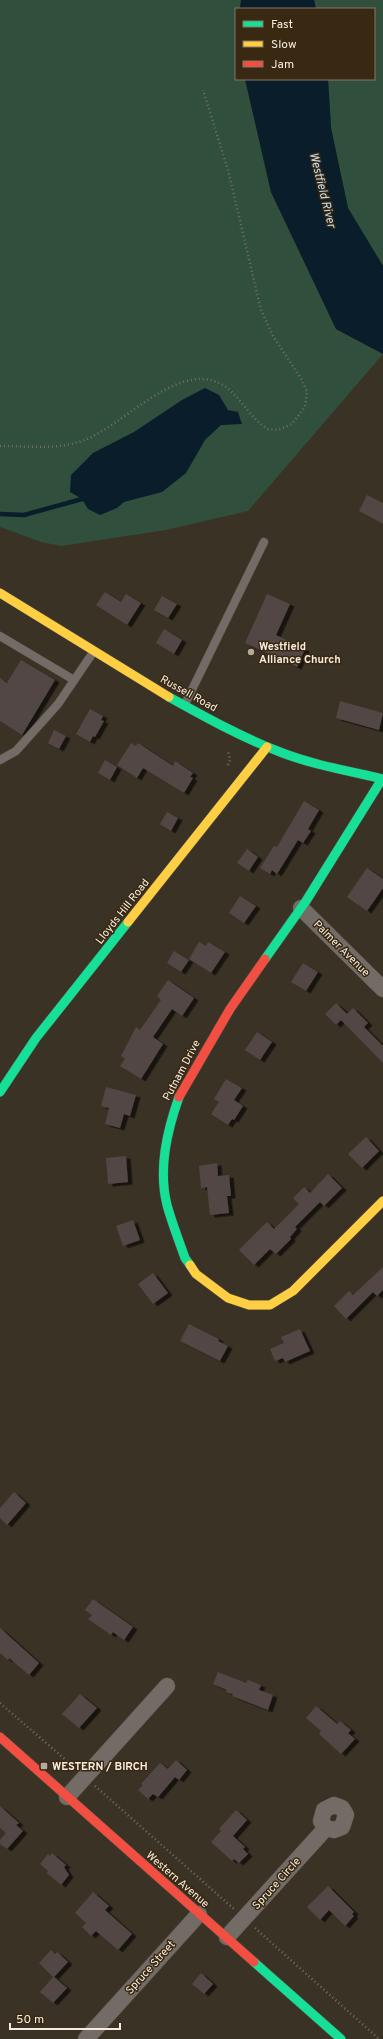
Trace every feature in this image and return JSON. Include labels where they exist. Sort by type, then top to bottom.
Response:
[{"type":"main road","name":"Russell Road","points":[[0,592],[94,651],[185,705],[267,747],[301,759],[383,779]]},
{"type":"main road","name":"Lloyds Hill Road","points":[[0,1092],[36,1038],[267,747]]},
{"type":"main road","name":"Putnam Drive","points":[[383,779],[301,908],[230,1009],[181,1091],[172,1115],[164,1158],[164,1184],[167,1204],[185,1258],[196,1274],[228,1298],[249,1305],[270,1305],[293,1291],[383,1201]]},
{"type":"main road","name":"Western Avenue","points":[[0,1737],[341,2039]]},
{"type":"street","name":"Palmer Avenue","points":[[301,908],[383,989]]},
{"type":"street","points":[[67,1797],[166,1686]]},
{"type":"street","name":"Spruce Circle","points":[[227,1937],[326,1828]]},
{"type":"street","name":"Spruce Street","points":[[86,2039],[199,1914]]},
{"type":"lane","points":[[185,705],[264,542]]},
{"type":"lane","points":[[0,636],[74,680]]},
{"type":"lane","points":[[0,760],[16,751],[58,704],[94,651]]},
{"type":"path","points":[[0,446],[52,447],[84,440],[110,427],[158,393],[187,381],[200,378],[221,384],[268,429],[278,430],[289,427],[305,407],[307,397],[304,384],[273,336],[261,310],[247,257],[228,170],[203,90]]},
{"type":"path","points":[[0,1703],[379,2039]]},
{"type":"green space","points":[[0,0],[241,0],[240,8],[235,8],[235,80],[245,80],[271,192],[336,329],[383,354],[248,511],[166,530],[61,546],[41,542],[0,527]]},
{"type":"green space","points":[[314,0],[383,0],[383,266],[348,208],[331,128],[328,80],[375,80],[375,8],[316,8]]},
{"type":"water","points":[[241,0],[314,0],[316,8],[240,8]]},
{"type":"water","name":"Westfield River","points":[[245,80],[328,80],[331,128],[348,208],[383,266],[383,354],[336,329],[271,192]]},
{"type":"water","points":[[205,388],[219,395],[228,410],[238,412],[242,424],[221,425],[205,440],[186,473],[162,492],[124,502],[117,508],[100,515],[88,509],[82,499],[70,492],[71,475],[93,453],[134,432],[182,400]]},
{"type":"building","points":[[367,495],[383,503],[383,524],[359,511]]},
{"type":"building","points":[[105,592],[121,602],[126,594],[141,603],[127,625],[96,605]]},
{"type":"building","points":[[267,594],[290,604],[276,635],[305,649],[297,667],[245,643]]},
{"type":"building","points":[[162,596],[177,604],[168,618],[154,610]]},
{"type":"building","points":[[164,629],[182,640],[174,654],[156,643]]},
{"type":"building","points":[[21,660],[55,680],[22,735],[0,721],[0,678],[7,683]]},
{"type":"building","points":[[340,701],[383,713],[379,730],[336,718]]},
{"type":"building","points":[[90,709],[103,716],[101,720],[104,721],[95,737],[93,736],[90,742],[76,734]]},
{"type":"building","points":[[54,730],[66,736],[59,749],[48,743]]},
{"type":"building","points":[[131,743],[136,746],[138,743],[173,766],[175,761],[193,773],[190,777],[193,778],[184,793],[143,768],[137,778],[117,765]]},
{"type":"building","points":[[105,760],[117,767],[110,780],[98,773]]},
{"type":"building","points":[[304,801],[319,810],[308,829],[311,831],[303,843],[298,840],[277,874],[272,870],[270,874],[260,868],[274,846],[277,847]]},
{"type":"building","points":[[167,812],[178,818],[171,831],[160,824]]},
{"type":"building","points":[[247,849],[258,857],[249,871],[237,863]]},
{"type":"building","points":[[367,868],[383,879],[383,888],[367,911],[347,897]]},
{"type":"building","points":[[240,896],[256,906],[244,923],[229,913]]},
{"type":"building","points":[[199,942],[206,946],[208,942],[225,952],[211,973],[189,959]]},
{"type":"building","points":[[174,951],[189,960],[181,972],[167,963]]},
{"type":"building","points":[[303,963],[318,972],[306,991],[291,982]]},
{"type":"building","points":[[168,980],[194,998],[182,1016],[172,1009],[153,1037],[163,1044],[141,1079],[120,1066],[125,1059],[121,1056],[136,1027],[140,1030],[161,1000],[157,996]]},
{"type":"building","points":[[336,1003],[347,1014],[353,1008],[368,1023],[364,1027],[383,1046],[383,1063],[341,1020],[336,1025],[325,1014]]},
{"type":"building","points":[[257,1032],[272,1042],[260,1060],[245,1050]]},
{"type":"building","points":[[226,1079],[242,1088],[234,1100],[243,1106],[234,1120],[232,1119],[228,1125],[211,1114],[219,1102],[214,1099]]},
{"type":"building","points":[[106,1087],[136,1095],[130,1116],[124,1114],[120,1128],[105,1124],[109,1108],[101,1106]]},
{"type":"building","points":[[366,1137],[379,1151],[362,1168],[348,1154]]},
{"type":"building","points":[[126,1156],[128,1182],[108,1184],[106,1158]]},
{"type":"building","points":[[217,1163],[218,1176],[229,1175],[231,1196],[227,1196],[229,1213],[210,1215],[207,1187],[201,1188],[199,1166]]},
{"type":"building","points":[[328,1174],[342,1188],[324,1206],[320,1202],[295,1227],[297,1229],[290,1237],[291,1239],[276,1254],[270,1249],[254,1265],[239,1250],[267,1222],[274,1229],[299,1204],[293,1198],[304,1187],[310,1193]]},
{"type":"building","points":[[133,1220],[140,1240],[123,1246],[116,1226]]},
{"type":"building","points":[[383,1267],[383,1290],[377,1296],[373,1292],[346,1319],[334,1306],[349,1291],[353,1295]]},
{"type":"building","points":[[153,1273],[168,1293],[153,1304],[138,1284]]},
{"type":"building","points":[[189,1324],[219,1339],[218,1341],[228,1346],[220,1361],[180,1341]]},
{"type":"building","points":[[300,1329],[310,1351],[285,1362],[283,1358],[275,1361],[270,1349],[284,1343],[281,1337]]},
{"type":"building","points":[[14,1492],[26,1503],[7,1525],[0,1518],[0,1508]]},
{"type":"building","points":[[93,1599],[133,1627],[124,1640],[113,1632],[111,1635],[88,1619],[92,1615],[85,1610]]},
{"type":"building","points":[[0,1628],[39,1663],[29,1675],[9,1658],[8,1660],[0,1653]]},
{"type":"building","points":[[218,1672],[246,1683],[248,1680],[261,1685],[259,1690],[273,1695],[268,1710],[232,1696],[233,1694],[226,1692],[227,1690],[213,1684]]},
{"type":"building","points":[[80,1694],[97,1708],[79,1728],[62,1714]]},
{"type":"building","points":[[316,1706],[337,1724],[340,1721],[351,1730],[348,1733],[355,1739],[341,1754],[319,1734],[321,1731],[306,1718]]},
{"type":"building","points":[[176,1760],[187,1770],[179,1780],[175,1777],[158,1797],[153,1794],[148,1799],[138,1790],[143,1785],[141,1784],[160,1763],[168,1769]]},
{"type":"building","points":[[0,1806],[19,1823],[16,1825],[23,1831],[7,1849],[0,1844],[0,1840],[6,1833],[0,1828]]},
{"type":"building","points":[[236,1810],[247,1820],[233,1836],[245,1847],[243,1849],[248,1854],[239,1863],[234,1859],[232,1861],[211,1842],[221,1831],[219,1829]]},
{"type":"building","points":[[52,1853],[66,1865],[64,1867],[69,1875],[61,1885],[47,1873],[48,1871],[40,1864],[48,1854],[50,1856]]},
{"type":"building","points":[[328,1886],[354,1912],[352,1914],[354,1916],[345,1926],[329,1910],[320,1920],[307,1907]]},
{"type":"building","points":[[93,1892],[109,1906],[105,1910],[132,1934],[118,1950],[96,1931],[91,1936],[82,1927],[86,1923],[75,1913]]},
{"type":"building","points":[[51,1950],[55,1954],[57,1952],[68,1962],[54,1977],[67,1988],[53,2003],[40,1992],[53,1977],[39,1963]]},
{"type":"building","points":[[201,1973],[213,1984],[204,1994],[192,1984]]},
{"type":"waterway","points":[[0,514],[24,515],[82,499]]},
{"type":"traffic: fast","points":[[169,697],[237,733],[293,757],[383,779]]},
{"type":"traffic: fast","points":[[265,959],[306,901],[382,779]]},
{"type":"traffic: fast","points":[[0,1092],[36,1038],[128,922]]},
{"type":"traffic: fast","points":[[179,1097],[165,1150],[163,1178],[164,1191],[169,1212],[185,1258],[190,1265]]},
{"type":"traffic: fast","points":[[254,1962],[341,2039]]},
{"type":"traffic: slow","points":[[0,593],[169,697]]},
{"type":"traffic: slow","points":[[128,922],[267,747]]},
{"type":"traffic: slow","points":[[190,1265],[196,1274],[228,1298],[249,1305],[270,1305],[293,1291],[383,1201]]},
{"type":"traffic: jam","points":[[179,1097],[230,1009],[265,959]]},
{"type":"traffic: jam","points":[[0,1737],[254,1962]]},
{"type":"place","name":"Westfield Alliance Church","points":[[251,652]]},
{"type":"place","name":"WESTERN / BIRCH","points":[[44,1766]]}]
